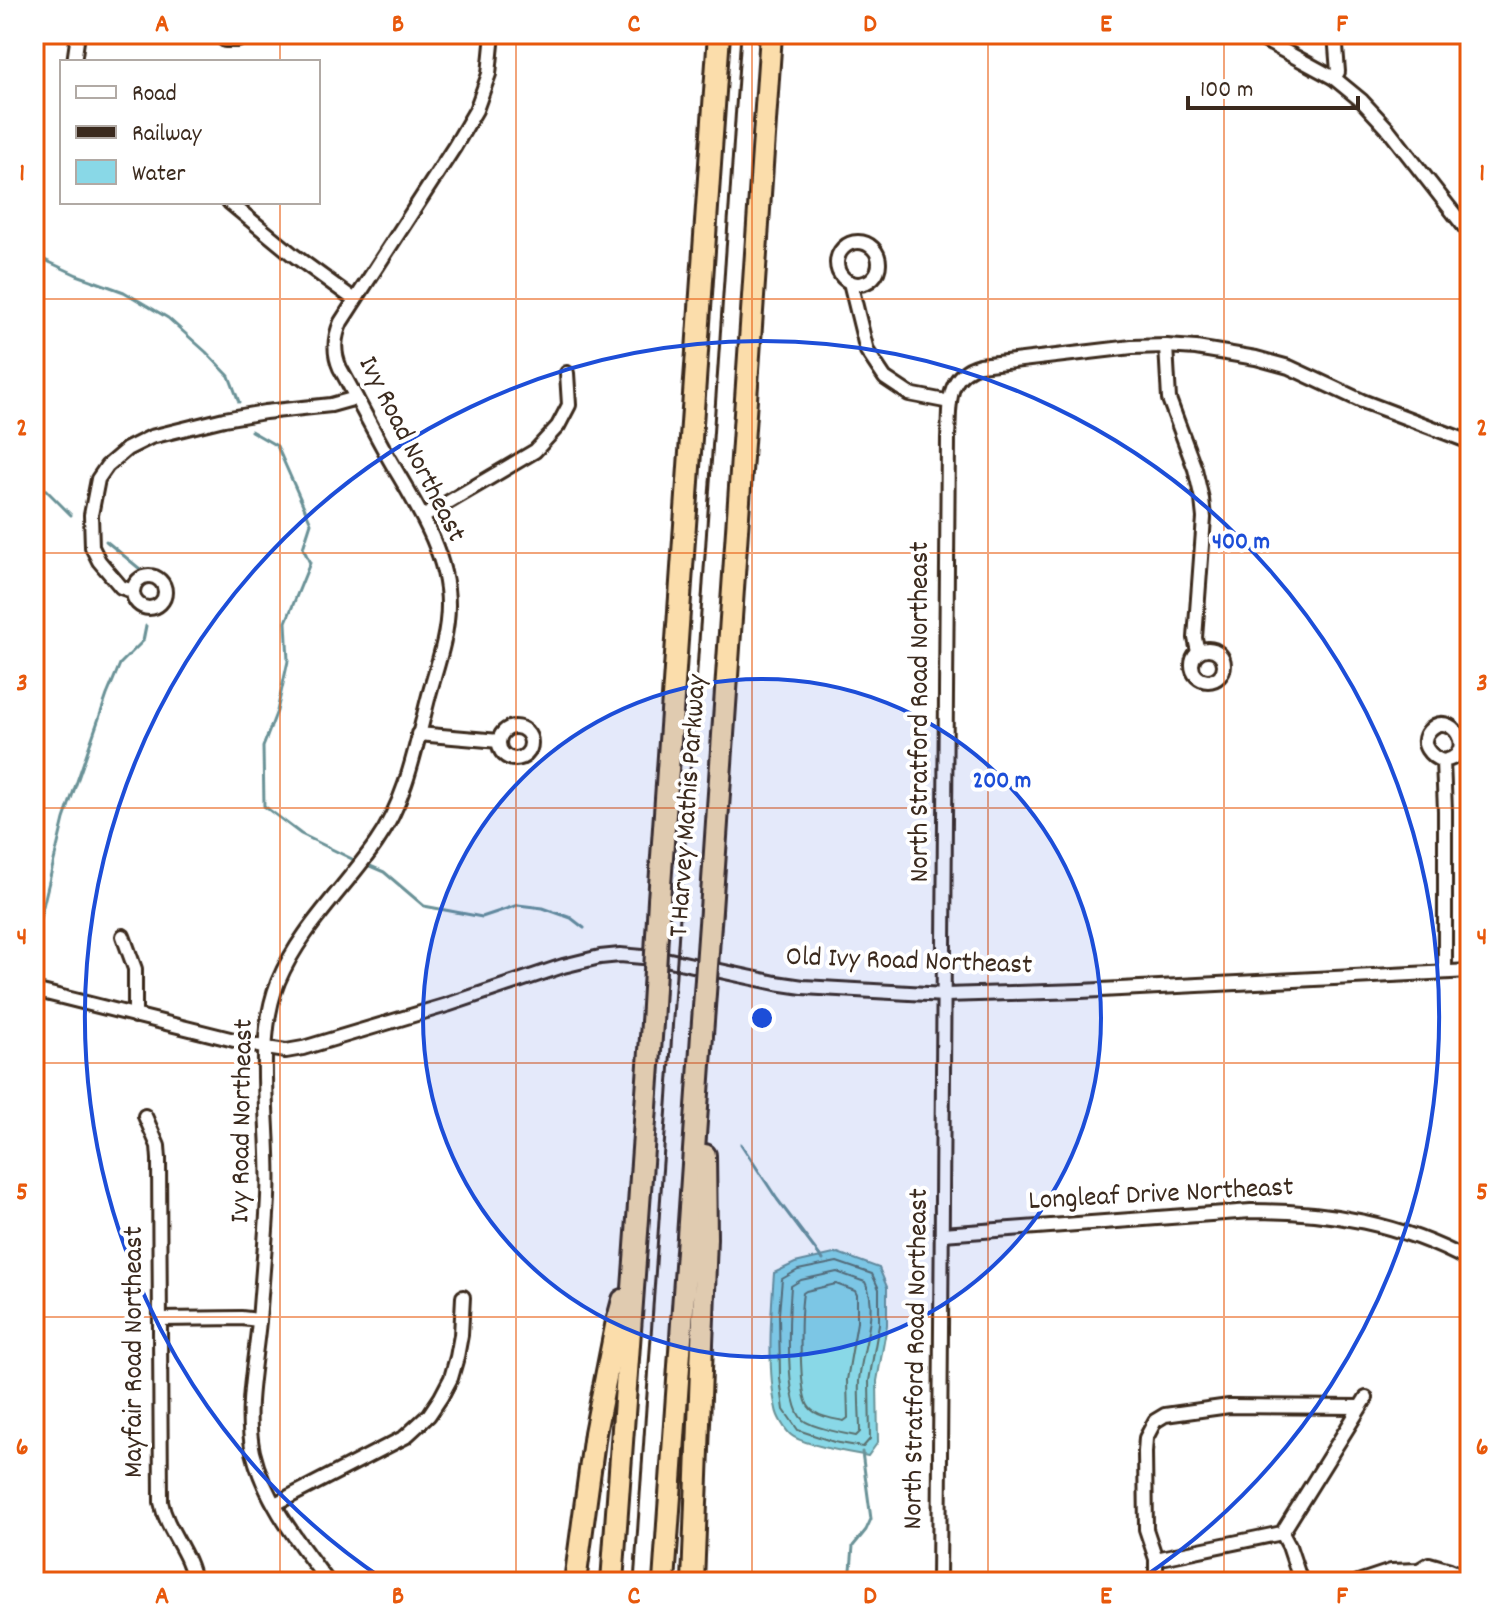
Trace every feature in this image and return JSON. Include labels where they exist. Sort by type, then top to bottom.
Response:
[{"type":"highway","name":"T Harvey Mathis Parkway","points":[[612,1582],[719,34]]},
{"type":"highway","name":"T Harvey Mathis Parkway","points":[[664,1582],[771,34]]},
{"type":"highway","points":[[693,1582],[706,1238],[702,1035]]},
{"type":"highway","points":[[575,1582],[605,1379],[635,1253]]},
{"type":"street","points":[[74,60],[78,34]]},
{"type":"street","points":[[218,34],[225,40],[238,40],[244,34]]},
{"type":"street","name":"Ivy Road Northeast","points":[[328,1582],[265,1486],[254,1456],[249,1422],[269,1193],[267,1024],[271,1003],[287,964],[388,825],[404,785],[444,640],[448,604],[443,568],[423,517],[356,398],[337,360],[334,345],[337,331],[355,300],[476,110],[489,74],[493,34]]},
{"type":"street","points":[[1253,34],[1334,78],[1362,101],[1470,234]]},
{"type":"street","points":[[1334,78],[1338,72],[1335,34]]},
{"type":"street","points":[[231,204],[355,300]]},
{"type":"street","points":[[850,282],[867,351],[885,378],[909,394],[950,402]]},
{"type":"street","points":[[1166,346],[1169,399],[1195,469],[1203,508],[1195,638],[1198,652]]},
{"type":"street","name":"North Stratford Road Northeast","points":[[939,1582],[948,453],[950,402],[955,381],[963,372],[980,365],[1132,347],[1196,348],[1289,367],[1362,401],[1470,442]]},
{"type":"street","points":[[423,517],[535,451],[558,426],[569,405],[567,373]]},
{"type":"street","points":[[132,591],[121,587],[99,561],[92,547],[91,515],[98,479],[107,466],[127,449],[151,437],[224,419],[331,405],[356,398]]},
{"type":"street","points":[[418,734],[499,741]]},
{"type":"street","points":[[1443,761],[1445,972]]},
{"type":"street","points":[[123,936],[135,969],[135,1016]]},
{"type":"street","name":"Old Ivy Road Northeast","points":[[34,990],[286,1051],[447,1005],[572,964],[620,955],[665,959],[803,987],[945,995],[1470,971]]},
{"type":"street","name":"Mayfair Road Northeast","points":[[145,1116],[158,1146],[159,1159],[161,1502],[167,1526],[186,1553],[194,1582]]},
{"type":"street","name":"Longleaf Drive Northeast","points":[[943,1234],[1251,1211],[1296,1211],[1382,1225],[1424,1239],[1470,1261]]},
{"type":"street","points":[[275,1504],[405,1437],[429,1415],[454,1368],[461,1335],[463,1297]]},
{"type":"street","points":[[160,1319],[259,1320]]},
{"type":"street","points":[[1156,1559],[1282,1533],[1363,1402],[1229,1406],[1165,1415],[1155,1421],[1146,1438],[1146,1529],[1156,1559],[1156,1582]]},
{"type":"street","points":[[1282,1533],[1301,1582]]},
{"type":"street","points":[[1358,1582],[1391,1571],[1419,1570],[1429,1564],[1470,1578]]},
{"type":"street","points":[[1419,1570],[1425,1577],[1441,1582]]},
{"type":"water","points":[[838,1253],[879,1268],[887,1287],[887,1325],[877,1381],[878,1442],[868,1456],[797,1439],[778,1415],[773,1394],[770,1341],[774,1273],[795,1263]]},
{"type":"waterway","points":[[34,255],[124,292],[168,318],[229,376],[239,402]]},
{"type":"waterway","points":[[34,409],[34,414]]},
{"type":"waterway","points":[[251,431],[277,446],[311,523],[303,548],[310,563],[286,622],[288,661],[277,711],[263,747],[264,806],[301,834],[352,859]]},
{"type":"waterway","points":[[34,478],[71,515]]},
{"type":"waterway","points":[[106,541],[140,569]]},
{"type":"waterway","points":[[34,944],[64,819],[107,695],[120,664],[143,641],[146,626]]},
{"type":"waterway","points":[[370,866],[384,872],[424,906],[482,917],[518,905],[543,908],[571,918],[584,928]]},
{"type":"waterway","points":[[741,1144],[823,1260]]},
{"type":"waterway","points":[[850,1582],[853,1546],[871,1519],[862,1452]]},
{"type":"railway","points":[[634,1582],[741,34]]}]
